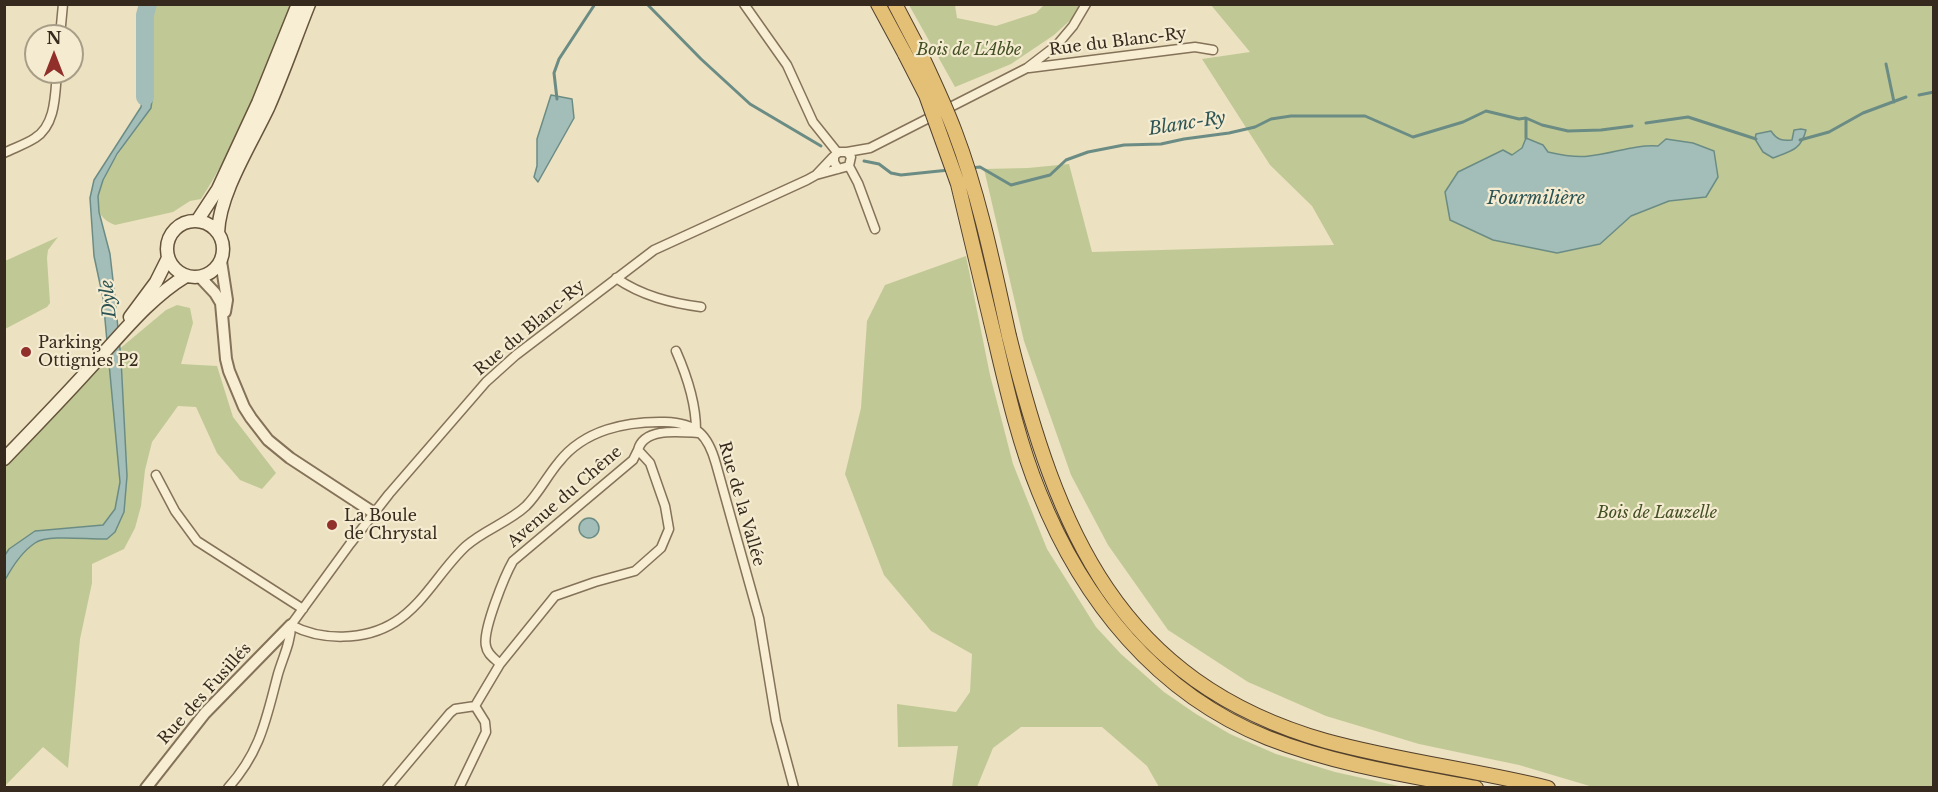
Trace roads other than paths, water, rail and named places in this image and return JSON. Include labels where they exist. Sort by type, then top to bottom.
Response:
[{"type":"highway","points":[[878,4],[912,51],[951,122],[987,239],[1036,438],[1071,529],[1090,564],[1131,621],[1194,680],[1271,722],[1326,741],[1548,788]]},
{"type":"highway","points":[[895,4],[958,184],[995,339],[1038,490],[1058,536],[1091,594],[1122,634],[1142,655],[1188,694],[1223,716],[1267,737],[1324,757],[1476,788]]},
{"type":"main road","points":[[196,221],[218,189],[258,103],[298,4]]},
{"type":"main road","points":[[218,233],[221,211],[227,194],[268,106],[309,4]]},
{"type":"main road","points":[[196,221],[209,225],[218,233],[223,246],[221,261],[210,274],[200,277],[186,276],[174,268],[168,258],[167,246],[174,231],[182,224],[196,221]]},
{"type":"main road","points":[[127,326],[130,316],[156,282],[168,258]]},
{"type":"main road","points":[[4,459],[127,326],[165,291],[186,276]]},
{"type":"street","points":[[61,24],[63,4]]},
{"type":"street","points":[[744,4],[793,74],[813,122],[835,155],[835,166],[838,169]]},
{"type":"street","name":"Rue du Blanc-Ry","points":[[228,788],[252,755],[265,726],[278,674],[290,641],[291,625],[374,513],[457,415],[497,372],[539,337],[659,247],[816,175],[825,174],[850,164],[870,148],[1027,68],[1058,45],[1086,4]]},
{"type":"street","name":"Rue du Blanc-Ry","points":[[1027,68],[1195,47],[1213,50]]},
{"type":"street","points":[[4,153],[37,137],[46,126],[53,110],[56,84]]},
{"type":"street","name":"Rue du Blanc-Ry","points":[[816,175],[835,155],[870,148]]},
{"type":"street","points":[[847,152],[852,157],[850,164],[875,229]]},
{"type":"street","points":[[221,261],[227,300],[224,348],[229,372],[244,407],[268,440],[290,458],[374,513]]},
{"type":"street","points":[[200,277],[218,298],[224,321]]},
{"type":"street","points":[[616,278],[655,298],[701,307]]},
{"type":"street","points":[[676,351],[689,383],[698,432]]},
{"type":"street","name":"Rue de la Vallée","points":[[291,625],[314,635],[345,636],[370,633],[388,626],[412,608],[456,556],[472,541],[527,505],[561,459],[585,439],[610,428],[638,423],[675,423],[698,432],[711,447],[759,618],[776,721],[794,788]]},
{"type":"street","name":"Avenue du Chêne","points":[[500,664],[487,652],[485,637],[506,573],[513,561],[633,460],[640,445],[650,435],[698,432]]},
{"type":"street","name":"Avenue du Chêne","points":[[475,706],[500,664],[555,596],[635,571],[661,548],[669,529],[665,506],[650,463],[639,450]]},
{"type":"street","points":[[156,474],[175,511],[197,542],[303,609]]},
{"type":"street","name":"Rue des Fusillés","points":[[146,788],[209,709],[291,625]]},
{"type":"street","points":[[387,788],[450,712],[475,706],[485,722],[486,732],[459,788]]},
{"type":"water","name":"Dyle","points":[[144,5],[153,5],[149,44],[153,93],[151,108],[117,154],[103,180],[98,196],[99,212],[110,254],[121,359],[127,476],[124,512],[115,532],[107,539],[59,538],[35,543],[26,550],[5,580],[5,555],[9,549],[35,531],[103,525],[115,509],[120,482],[103,298],[94,256],[90,198],[94,180],[141,107],[144,89]]},
{"type":"water","points":[[551,95],[572,99],[574,118],[538,182],[534,177],[537,166],[537,139]]},
{"type":"water","points":[[1794,130],[1806,130],[1798,146],[1773,158],[1763,152],[1755,139],[1756,134],[1771,131],[1780,139],[1792,140]]},
{"type":"water","name":"Fourmilière","points":[[1526,138],[1543,145],[1548,152],[1579,157],[1641,146],[1658,146],[1666,139],[1693,143],[1714,151],[1718,177],[1706,197],[1669,201],[1631,216],[1600,244],[1557,253],[1493,240],[1450,220],[1445,192],[1458,172],[1503,150],[1512,155],[1522,148]]},
{"type":"water","points":[[589,518],[596,521],[599,528],[596,535],[589,538],[582,535],[579,528],[582,521]]},
{"type":"waterway","name":"Dyle","points":[[145,97],[145,15],[148,4]]},
{"type":"waterway","points":[[557,99],[554,73],[559,59],[595,4]]},
{"type":"waterway","name":"Blanc-Ry","points":[[647,4],[701,59],[750,104],[821,146]]},
{"type":"waterway","points":[[1886,64],[1894,102]]},
{"type":"waterway","points":[[1919,95],[1934,92]]},
{"type":"waterway","points":[[1800,140],[1829,132],[1863,113],[1906,97]]},
{"type":"waterway","name":"Blanc-Ry","points":[[970,168],[980,167],[1011,185],[1050,175],[1066,160],[1088,152],[1124,145],[1161,144],[1229,133],[1255,127],[1271,119],[1291,116],[1365,116],[1413,137],[1463,122],[1486,111],[1519,119],[1526,118],[1542,125],[1568,131],[1632,126]]},
{"type":"waterway","points":[[1646,123],[1688,117],[1756,139]]},
{"type":"waterway","points":[[1526,118],[1526,138]]},
{"type":"waterway","name":"Blanc-Ry","points":[[864,161],[879,164],[891,173],[901,175],[949,170]]},
{"type":"place","name":"Parking Ottignies P2","points":[[26,352]]},
{"type":"place","name":"La Boule de Chrystal","points":[[332,525]]},
{"type":"park label","name":"Bois de L'Abbe","points":[[969,50]]},
{"type":"park label","name":"Bois de Lauzelle","points":[[1657,513]]}]
